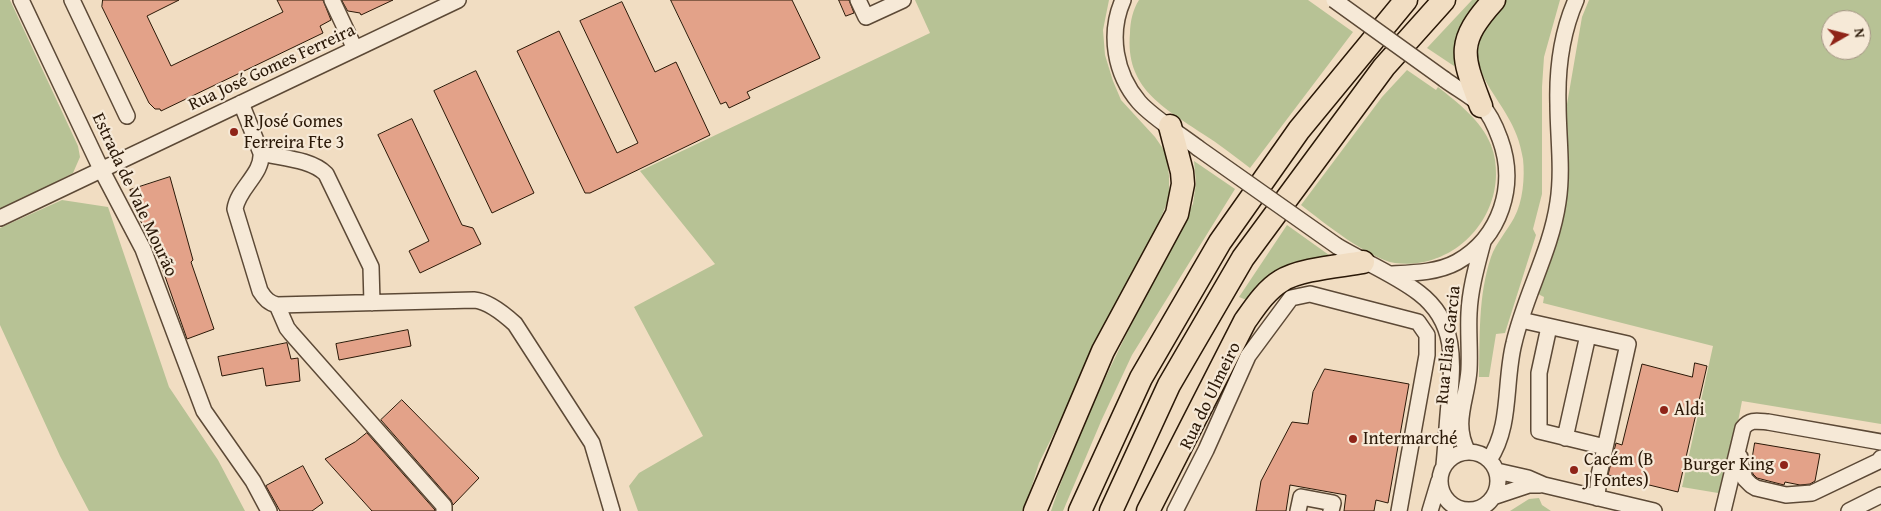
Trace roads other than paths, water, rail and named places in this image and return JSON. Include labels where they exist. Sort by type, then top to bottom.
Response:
[{"type":"highway","points":[[1080,511],[1141,378],[1220,242],[1299,130],[1406,0]]},
{"type":"highway","points":[[1111,511],[1169,385],[1242,258],[1384,67],[1444,0]]},
{"type":"highway","points":[[1482,106],[1468,71],[1465,59],[1466,49],[1472,27],[1494,0]]},
{"type":"highway","points":[[1035,511],[1103,352],[1177,214],[1183,184],[1180,158],[1170,126]]},
{"type":"highway","points":[[1148,511],[1245,321],[1260,300],[1281,280],[1290,276],[1312,270],[1364,262]]},
{"type":"street","name":"Estrada de Vale Mourão","points":[[21,0],[100,169],[143,249],[204,411],[253,481],[269,511]]},
{"type":"street","points":[[72,0],[127,116]]},
{"type":"street","points":[[332,0],[355,49]]},
{"type":"street","name":"Rua José Gomes Ferreira","points":[[0,218],[458,0]]},
{"type":"street","points":[[858,0],[866,17],[902,0]]},
{"type":"street","name":"Rua Elias Garcia","points":[[1123,0],[1115,24],[1114,39],[1122,74],[1139,103],[1198,148],[1337,246],[1364,262],[1390,274],[1420,294],[1430,303],[1446,328],[1451,343],[1452,363],[1442,472],[1430,511]]},
{"type":"street","name":"Rua Elias Garcia","points":[[1334,0],[1482,106],[1497,130],[1506,157],[1507,184],[1502,207],[1496,222],[1483,242],[1471,291],[1469,369],[1460,419],[1460,431],[1468,452]]},
{"type":"street","points":[[1576,0],[1565,33],[1559,75],[1560,170],[1556,215],[1513,344],[1501,438],[1493,466],[1498,481],[1497,490],[1487,504],[1478,509],[1459,510],[1451,505],[1441,489],[1442,472],[1451,458],[1459,453],[1476,452],[1493,466],[1544,485],[1654,511]]},
{"type":"street","points":[[241,103],[261,153],[259,166],[236,200],[235,209],[260,291],[264,298],[277,305],[480,301],[507,317],[514,324],[592,443],[612,511]]},
{"type":"street","points":[[261,153],[309,163],[326,174],[371,267],[372,303]]},
{"type":"street","name":"Rua Elias Garcia","points":[[1390,274],[1424,272],[1455,263],[1483,242]]},
{"type":"street","name":"Rua do Ulmeiro","points":[[1175,511],[1206,450],[1248,356],[1291,298],[1310,294],[1418,322],[1427,335],[1427,355],[1399,511]]},
{"type":"street","points":[[277,305],[291,334],[444,506],[444,511]]},
{"type":"street","points":[[1521,320],[1628,344],[1599,475],[1597,498]]},
{"type":"street","points":[[1549,327],[1539,374],[1539,431],[1605,447]]},
{"type":"street","points":[[1565,438],[1588,335]]},
{"type":"street","points":[[1724,511],[1744,428],[1748,422],[1753,421],[1881,442]]},
{"type":"street","points":[[1739,450],[1745,479],[1751,485],[1756,488],[1786,495],[1812,493],[1879,461],[1881,458]]},
{"type":"street","points":[[1493,497],[1529,485],[1544,485]]},
{"type":"street","points":[[1849,511],[1881,495]]},
{"type":"street","points":[[1298,511],[1301,497],[1333,503],[1331,511]]},
{"type":"place","name":"R José Gomes Ferreira Fte 3","points":[[234,132]]},
{"type":"place","name":"Aldi","points":[[1664,410]]},
{"type":"place","name":"Intermarché","points":[[1353,439]]},
{"type":"place","name":"Burger King","points":[[1784,465]]},
{"type":"place","name":"Cacém (B J Fontes)","points":[[1574,470]]}]
